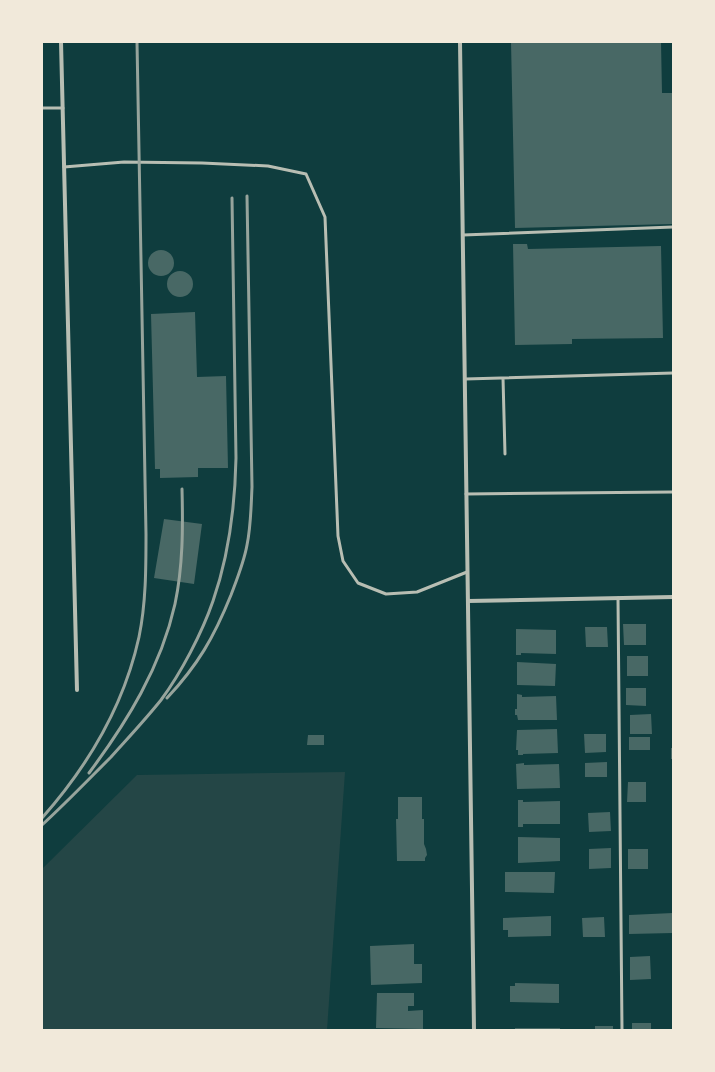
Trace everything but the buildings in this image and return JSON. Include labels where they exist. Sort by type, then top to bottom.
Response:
[{"type":"street","points":[[61,42],[77,690]]},
{"type":"street","points":[[460,42],[474,1030]]},
{"type":"street","points":[[468,601],[673,596]]},
{"type":"lane","points":[[42,108],[63,108]]},
{"type":"lane","points":[[64,167],[124,162],[202,163],[268,166],[306,174],[325,217],[338,536],[342,561],[358,583],[386,594],[417,592],[468,572]]},
{"type":"lane","points":[[462,234],[673,227]]},
{"type":"lane","points":[[465,379],[673,373]]},
{"type":"lane","points":[[503,378],[505,454]]},
{"type":"lane","points":[[466,494],[673,492]]},
{"type":"lane","points":[[618,598],[622,1030]]},
{"type":"shaded area","points":[[345,772],[327,1030],[42,1030],[42,869],[137,775]]},
{"type":"railway","points":[[42,818],[59,798],[89,756],[114,710],[124,687],[132,662],[139,637],[143,611],[146,573],[146,534],[137,42]]},
{"type":"railway","points":[[167,698],[188,674],[204,650],[218,624],[231,595],[246,551],[251,516],[252,487],[247,196]]},
{"type":"railway","points":[[42,825],[111,757],[161,700],[176,678],[197,639],[219,584],[233,513],[236,458],[232,198]]},
{"type":"railway","points":[[89,773],[103,754],[141,693],[152,672],[169,627],[178,590],[181,561],[182,489]]}]
